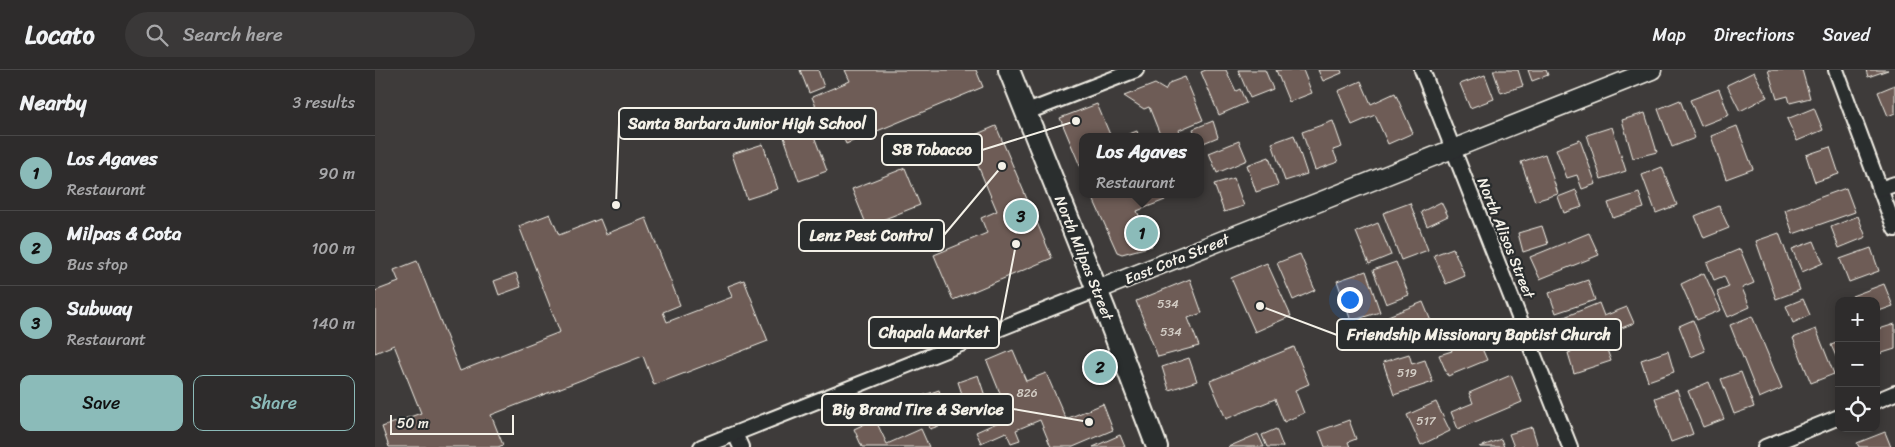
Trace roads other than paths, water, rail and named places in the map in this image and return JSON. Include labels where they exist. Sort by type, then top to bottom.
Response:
[{"type":"main road","name":"North Milpas Street","points":[[1009,70],[1097,290],[1157,447]]},
{"type":"street","points":[[1027,112],[1136,70]]},
{"type":"street","name":"North Alisos Street","points":[[1422,70],[1570,447]]},
{"type":"street","name":"East Cota Street","points":[[701,447],[1652,70]]},
{"type":"street","points":[[1835,70],[1895,228]]},
{"type":"street","points":[[1880,190],[1895,184]]},
{"type":"street","points":[[1880,399],[1895,393]]},
{"type":"street","points":[[1765,447],[1835,419]]},
{"type":"street","points":[[735,434],[741,447]]},
{"type":"place","name":"SB Tobacco","points":[[1076,121]]},
{"type":"place","name":"Lenz Pest Control","points":[[1002,166]]},
{"type":"place","name":"Santa Barbara Junior High School","points":[[616,205]]},
{"type":"place","name":"Subway","points":[[1021,216]]},
{"type":"place","name":"Los Agaves","points":[[1142,233]]},
{"type":"place","name":"Chapala Market","points":[[1016,244]]},
{"type":"place","name":"Friendship Missionary Baptist Church","points":[[1260,306]]},
{"type":"place","name":"Milpas & Cota","points":[[1100,367]]},
{"type":"place","name":"Big Brand Tire & Service","points":[[1089,422]]}]
